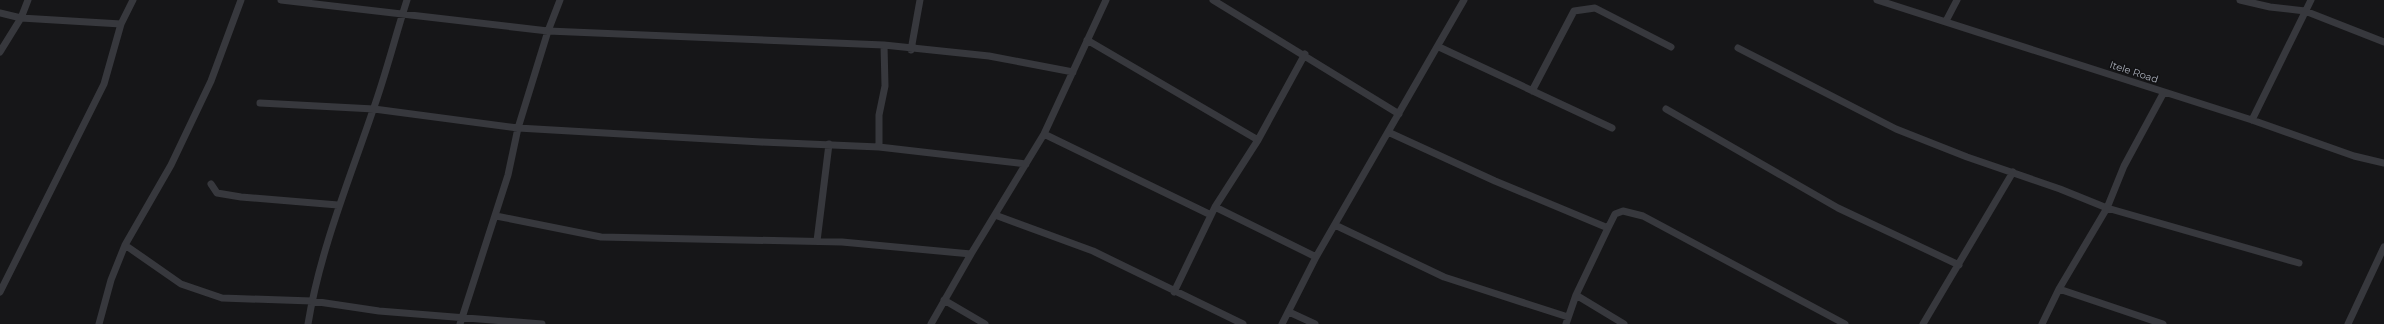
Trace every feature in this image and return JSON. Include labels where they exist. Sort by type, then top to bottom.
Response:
[{"type":"street","points":[[0,52],[22,18],[28,0]]},
{"type":"street","points":[[0,292],[104,84],[121,24],[133,0]]},
{"type":"street","points":[[99,324],[111,280],[125,245],[171,165],[211,81],[241,0]]},
{"type":"street","points":[[281,0],[548,31],[884,45],[911,50],[989,56],[1073,72]]},
{"type":"street","points":[[308,324],[312,301],[338,206],[374,109],[407,0]]},
{"type":"street","points":[[461,321],[496,216],[508,175],[518,128],[548,31],[560,0]]},
{"type":"street","points":[[911,50],[920,0]]},
{"type":"street","points":[[931,324],[971,254],[1044,134],[1106,0]]},
{"type":"street","points":[[1213,0],[1305,54],[1399,114]]},
{"type":"street","points":[[1282,324],[1316,257],[1439,47],[1464,0]]},
{"type":"street","name":"Itele Road","points":[[1877,0],[2252,120],[2354,156],[2384,163]]},
{"type":"street","points":[[1946,21],[1957,0]]},
{"type":"street","points":[[2240,0],[2270,7],[2305,11],[2384,42]]},
{"type":"street","points":[[2252,120],[2311,0]]},
{"type":"street","points":[[1532,91],[1574,11],[1595,8],[1671,47]]},
{"type":"street","points":[[0,13],[22,18],[121,24]]},
{"type":"street","points":[[1087,40],[1258,140]]},
{"type":"street","points":[[879,147],[879,115],[885,86],[884,45]]},
{"type":"street","points":[[1439,47],[1612,128]]},
{"type":"street","points":[[1738,48],[1896,129],[1967,157],[2013,172],[2107,208],[2298,263]]},
{"type":"street","points":[[1174,292],[1215,207],[1258,140],[1305,54]]},
{"type":"street","points":[[2042,324],[2059,289],[2107,208],[2124,166],[2164,92]]},
{"type":"street","points":[[260,103],[374,109],[518,128],[761,142],[879,147],[1026,164]]},
{"type":"street","points":[[1666,109],[1838,208],[1959,265]]},
{"type":"street","points":[[1388,132],[1495,182],[1608,228]]},
{"type":"street","points":[[1044,134],[1211,215]]},
{"type":"street","points":[[817,241],[829,144]]},
{"type":"street","points":[[1923,324],[2013,172]]},
{"type":"street","points":[[211,184],[217,193],[241,197],[338,206]]},
{"type":"street","points":[[1215,207],[1316,257]]},
{"type":"street","points":[[1335,225],[1444,277],[1567,320],[1576,295],[1608,228],[1616,214],[1623,211],[1643,216],[1845,324]]},
{"type":"street","points":[[995,215],[1093,251],[1174,292],[1243,324]]},
{"type":"street","points":[[496,216],[601,237],[706,241],[817,241],[971,254]]},
{"type":"street","points":[[125,245],[181,284],[204,293],[242,300],[312,301],[461,321],[542,324]]},
{"type":"street","points":[[2348,324],[2384,247]]},
{"type":"street","points":[[2059,289],[2163,324]]},
{"type":"street","points":[[1576,295],[1624,324]]},
{"type":"street","points":[[944,300],[985,324]]},
{"type":"street","points":[[1289,312],[1315,324]]}]
